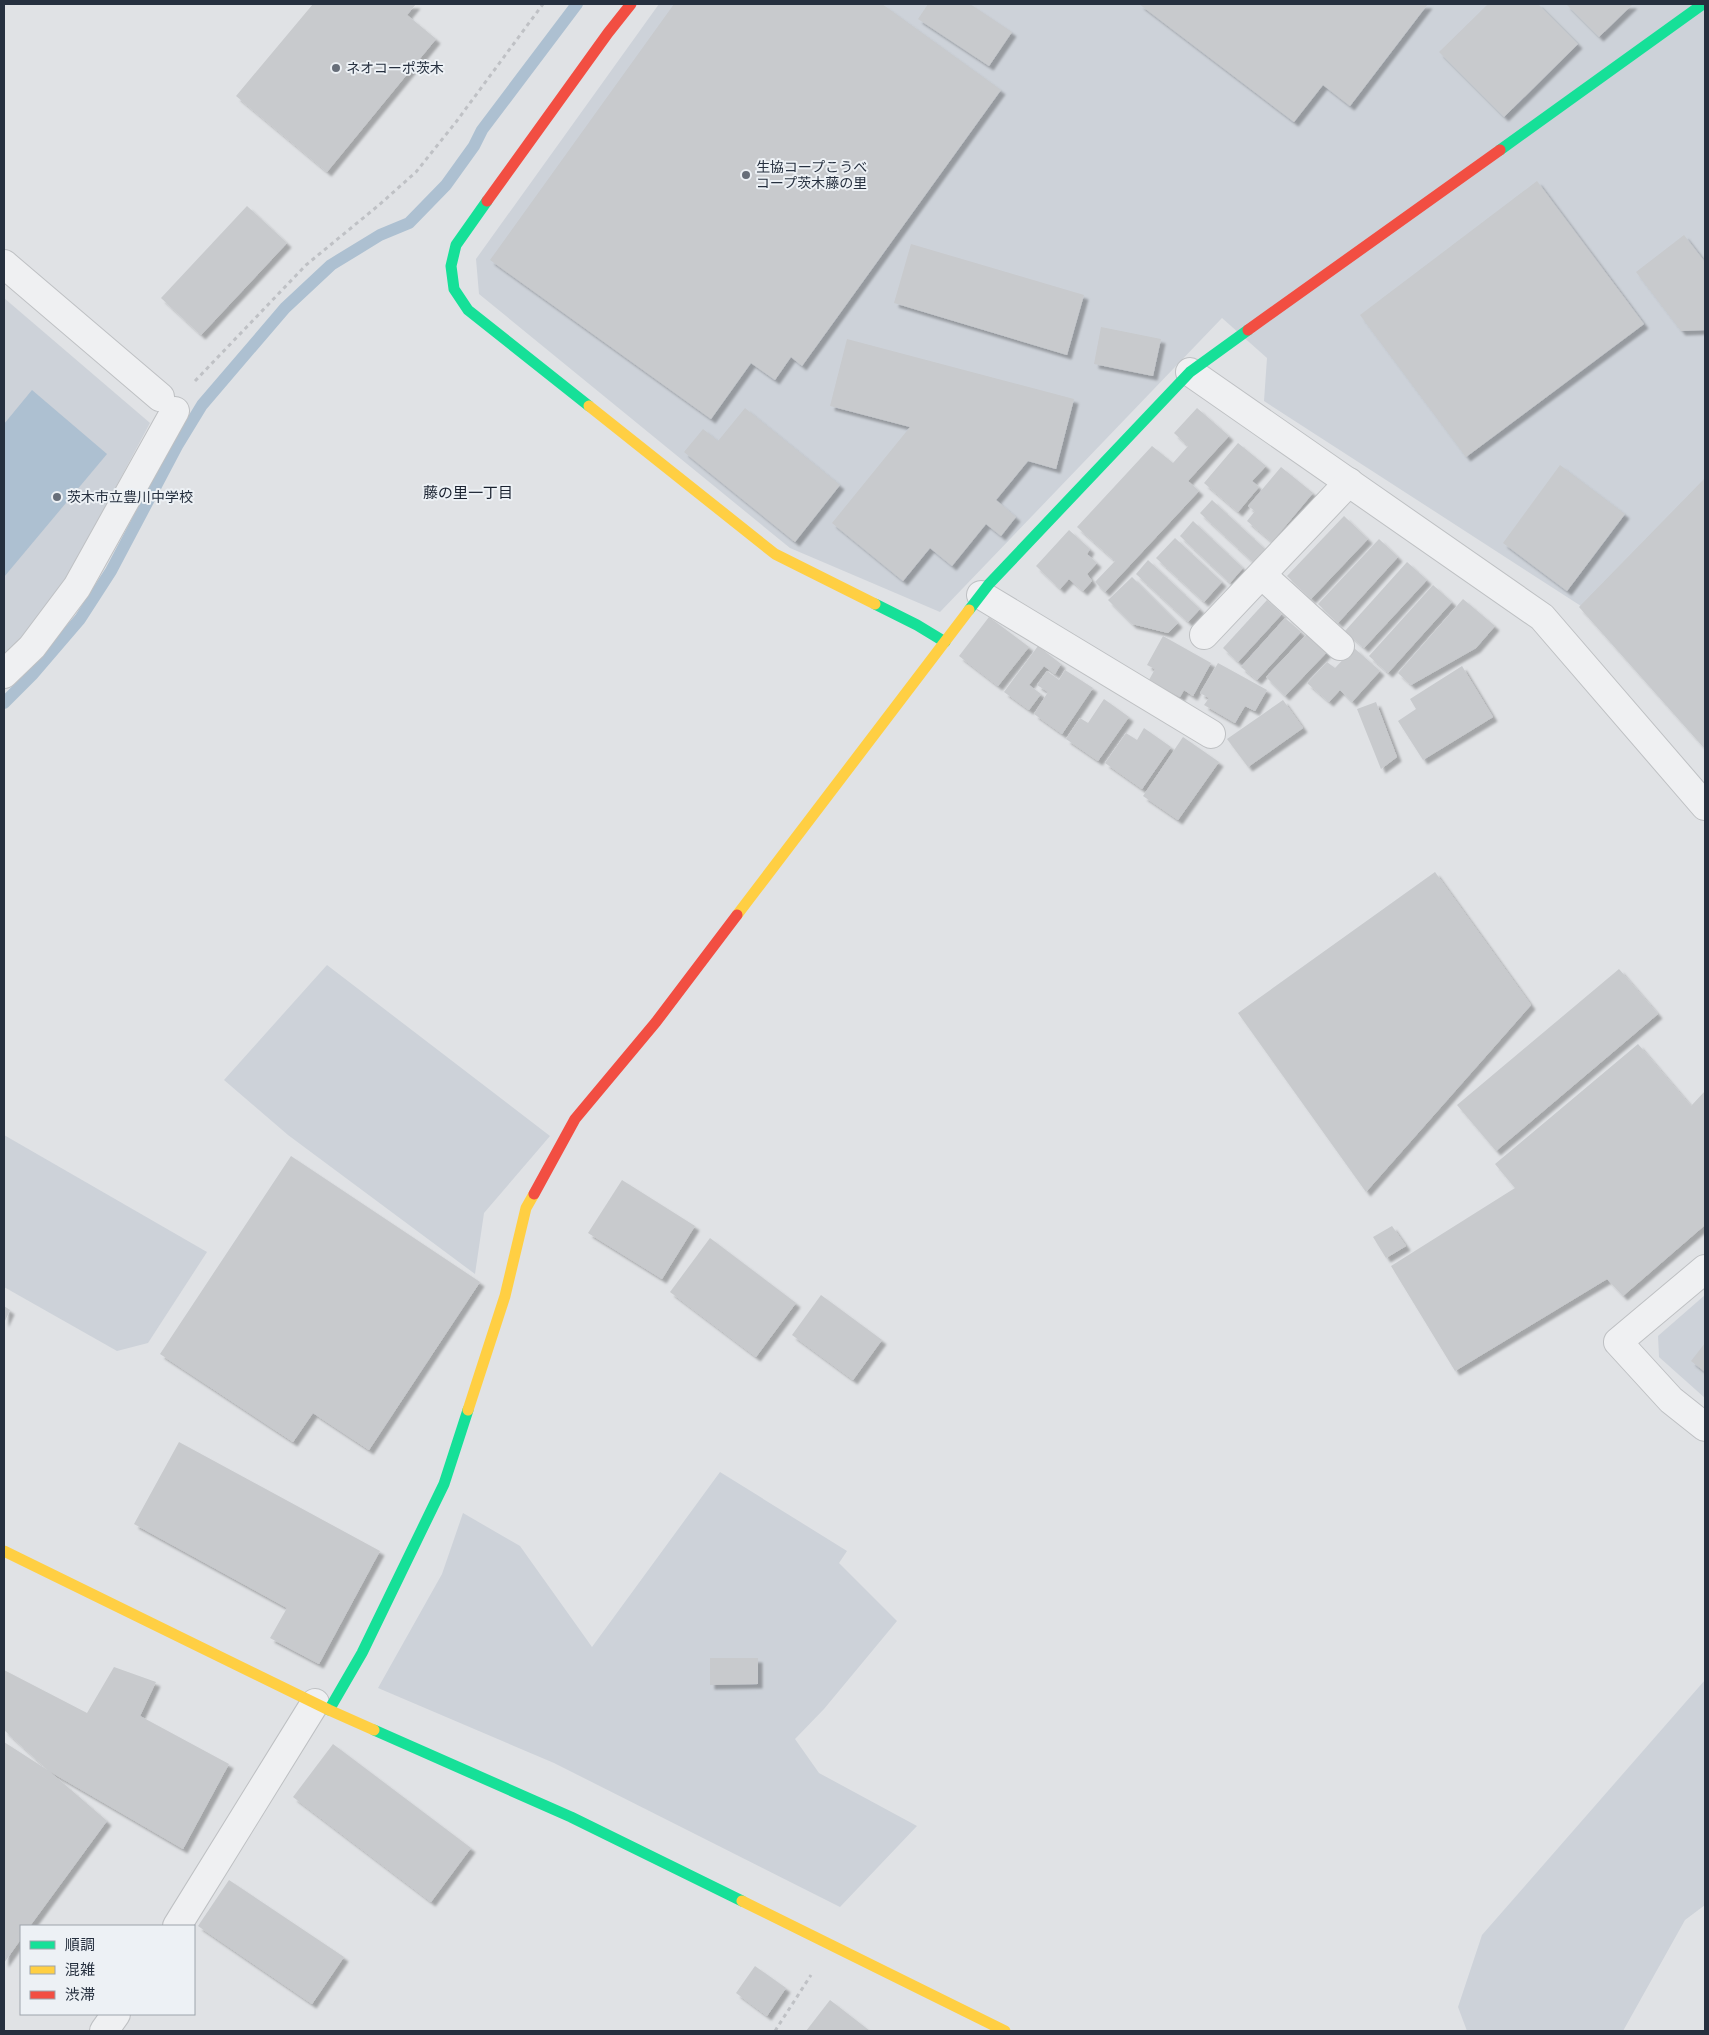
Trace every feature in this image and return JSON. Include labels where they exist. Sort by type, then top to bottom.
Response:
[{"type":"street","points":[[631,4],[608,33],[456,245],[451,266],[454,288],[468,310],[775,554],[917,625],[945,642]]},
{"type":"street","points":[[178,1925],[322,1707],[362,1654],[444,1484],[505,1296],[526,1208],[575,1119],[656,1022],[981,595],[1190,372],[1703,4]]},
{"type":"street","points":[[4,264],[167,404],[77,588],[32,647],[4,674]]},
{"type":"street","points":[[1190,372],[1542,617],[1705,806]]},
{"type":"street","points":[[1204,636],[1349,482]]},
{"type":"street","points":[[1262,575],[1340,646]]},
{"type":"street","points":[[981,595],[1211,734]]},
{"type":"street","points":[[1705,1269],[1618,1342],[1671,1400],[1705,1427]]},
{"type":"street","points":[[4,1550],[322,1707],[570,1817],[1005,2031]]},
{"type":"street","points":[[104,2031],[115,2015]]},
{"type":"path","points":[[167,404],[196,380],[306,265],[416,172],[456,122],[543,4]]},
{"type":"path","points":[[775,2031],[828,1944]]},
{"type":"shaded area","points":[[659,4],[1705,4],[1705,748],[1581,606],[1264,401],[1267,358],[1222,318],[940,612],[790,548],[479,294],[476,259]]},
{"type":"shaded area","name":"茨木市立豊川中学校","points":[[4,298],[150,423],[71,571],[21,639],[4,655]]},
{"type":"shaded area","points":[[327,965],[550,1136],[484,1213],[475,1274],[288,1135],[224,1080]]},
{"type":"shaded area","points":[[4,1135],[207,1252],[148,1343],[117,1351],[4,1287]]},
{"type":"shaded area","points":[[1705,1295],[1705,1398],[1659,1357],[1658,1336]]},
{"type":"shaded area","points":[[720,1472],[847,1551],[839,1563],[897,1621],[824,1709],[795,1739],[819,1773],[917,1826],[840,1907],[554,1763],[378,1688],[442,1574],[463,1513],[520,1546],[592,1647]]},
{"type":"shaded area","points":[[1705,1680],[1705,1905],[1685,1920],[1623,2031],[1467,2031],[1458,2007],[1482,1935]]},
{"type":"water","points":[[32,390],[107,454],[4,577],[4,424]]},
{"type":"building","name":"ネオコーポ茨木","points":[[313,4],[416,4],[407,15],[436,39],[327,172],[236,96]]},
{"type":"building","name":"生協コープこうべ コープ茨木藤の里","points":[[674,4],[882,4],[1001,90],[802,366],[791,357],[775,380],[751,363],[711,419],[490,260]]},
{"type":"building","points":[[928,4],[970,4],[1012,32],[989,66],[918,19]]},
{"type":"building","points":[[1139,4],[1428,4],[1350,106],[1323,85],[1294,122]]},
{"type":"building","points":[[1488,4],[1538,4],[1578,44],[1504,117],[1439,52]]},
{"type":"building","points":[[1566,4],[1633,4],[1599,37]]},
{"type":"building","points":[[1537,181],[1644,324],[1466,457],[1360,315]]},
{"type":"building","points":[[247,206],[287,243],[201,335],[161,298]]},
{"type":"building","points":[[1684,235],[1705,262],[1705,330],[1681,331],[1636,272]]},
{"type":"building","points":[[911,244],[1084,295],[1067,355],[894,303]]},
{"type":"building","points":[[1101,327],[1161,339],[1153,376],[1094,364]]},
{"type":"building","points":[[847,339],[1074,399],[1056,469],[1028,461],[996,500],[1016,517],[1001,536],[986,524],[952,566],[930,548],[903,581],[832,523],[910,427],[830,406]]},
{"type":"building","points":[[745,408],[840,485],[795,542],[684,452],[703,429],[718,441]]},
{"type":"building","points":[[1197,408],[1229,436],[1188,481],[1199,491],[1105,592],[1095,582],[1115,561],[1077,527],[1152,446],[1173,463],[1188,446],[1174,433]]},
{"type":"building","points":[[1238,443],[1266,466],[1252,481],[1259,487],[1238,512],[1204,483]]},
{"type":"building","points":[[1560,465],[1625,514],[1567,591],[1503,543]]},
{"type":"building","points":[[1281,467],[1313,493],[1272,542],[1247,521],[1255,511],[1248,506]]},
{"type":"building","points":[[1705,478],[1705,749],[1579,607]]},
{"type":"building","points":[[1212,500],[1266,550],[1254,563],[1200,513]]},
{"type":"building","points":[[1344,516],[1368,539],[1311,599],[1287,576]]},
{"type":"building","points":[[1193,521],[1243,568],[1230,583],[1180,536]]},
{"type":"building","points":[[1069,530],[1090,549],[1087,554],[1097,563],[1087,574],[1092,581],[1083,591],[1069,579],[1060,589],[1036,566]]},
{"type":"building","points":[[1175,538],[1222,582],[1204,602],[1156,558]]},
{"type":"building","points":[[1379,539],[1398,557],[1338,623],[1318,604]]},
{"type":"building","points":[[1148,560],[1200,609],[1188,622],[1136,574]]},
{"type":"building","points":[[1407,562],[1427,580],[1364,648],[1345,631]]},
{"type":"building","points":[[1132,577],[1178,623],[1168,633],[1132,624],[1108,600]]},
{"type":"building","points":[[1433,585],[1452,602],[1388,673],[1369,656]]},
{"type":"building","points":[[1463,599],[1495,626],[1476,648],[1411,685],[1398,673]]},
{"type":"building","points":[[1267,600],[1282,614],[1238,662],[1223,648]]},
{"type":"building","points":[[989,617],[1029,647],[998,686],[959,656]]},
{"type":"building","points":[[1285,618],[1301,632],[1257,680],[1241,667]]},
{"type":"building","points":[[1308,633],[1328,651],[1285,696],[1266,677]]},
{"type":"building","points":[[1163,636],[1211,663],[1193,696],[1184,690],[1180,697],[1149,680],[1155,669],[1147,665]]},
{"type":"building","points":[[1038,646],[1061,664],[1055,674],[1044,666],[1029,685],[1041,694],[1029,710],[1004,692]]},
{"type":"building","points":[[1354,648],[1380,671],[1352,702],[1340,690],[1329,702],[1307,683],[1327,662],[1335,668]]},
{"type":"building","points":[[1218,663],[1267,690],[1255,711],[1245,706],[1235,723],[1204,705],[1209,698],[1200,693]]},
{"type":"building","points":[[1462,666],[1493,717],[1423,760],[1398,721],[1416,709],[1410,699]]},
{"type":"building","points":[[1065,670],[1093,688],[1062,734],[1034,714],[1048,692],[1037,685],[1047,671],[1059,680]]},
{"type":"building","points":[[1104,699],[1129,717],[1098,761],[1066,739],[1080,718],[1088,723]]},
{"type":"building","points":[[1283,700],[1303,728],[1248,767],[1227,739]]},
{"type":"building","points":[[1376,702],[1397,757],[1381,769],[1357,709]]},
{"type":"building","points":[[1144,728],[1171,747],[1142,789],[1105,763],[1126,733],[1137,740]]},
{"type":"building","points":[[1183,737],[1219,762],[1178,820],[1143,796]]},
{"type":"building","points":[[1435,872],[1531,1005],[1366,1192],[1238,1013]]},
{"type":"building","points":[[1619,969],[1658,1014],[1496,1151],[1457,1105]]},
{"type":"building","points":[[1638,1044],[1691,1106],[1705,1091],[1705,1225],[1623,1296],[1607,1279],[1455,1371],[1391,1266],[1515,1188],[1495,1164]]},
{"type":"building","points":[[291,1156],[480,1282],[369,1450],[313,1413],[293,1442],[160,1354]]},
{"type":"building","points":[[622,1180],[695,1226],[662,1279],[588,1233]]},
{"type":"building","points":[[1392,1226],[1406,1246],[1386,1258],[1373,1237]]},
{"type":"building","points":[[710,1238],[796,1303],[756,1357],[670,1292]]},
{"type":"building","points":[[821,1295],[882,1340],[853,1380],[792,1335]]},
{"type":"building","points":[[4,1306],[10,1310],[4,1323]]},
{"type":"building","points":[[1705,1343],[1705,1372],[1691,1361]]},
{"type":"building","points":[[179,1442],[380,1551],[319,1664],[270,1638],[287,1608],[134,1524]]},
{"type":"building","points":[[710,1658],[758,1658],[758,1684],[710,1685]]},
{"type":"building","points":[[114,1667],[156,1682],[140,1716],[229,1764],[183,1849],[49,1771],[4,1730],[4,1670],[87,1713]]},
{"type":"building","points":[[4,1742],[49,1771],[107,1821],[31,1925],[20,1925],[20,1940],[4,1963]]},
{"type":"building","points":[[333,1744],[471,1848],[431,1902],[293,1797]]},
{"type":"building","points":[[229,1880],[344,1957],[312,2004],[198,1926]]},
{"type":"building","points":[[755,1966],[786,1988],[767,2016],[736,1993]]},
{"type":"building","points":[[830,2000],[870,2031],[806,2031]]},
{"type":"waterway","points":[[4,703],[32,675],[80,619],[111,571],[177,446],[202,405],[285,308],[331,265],[380,235],[409,223],[446,185],[474,146],[482,130],[577,4]]},
{"type":"traffic: fast","points":[[1500,150],[1703,4]]},
{"type":"traffic: fast","points":[[487,201],[456,245],[451,266],[454,289],[468,310],[589,406]]},
{"type":"traffic: fast","points":[[969,610],[989,584],[1190,372],[1248,330]]},
{"type":"traffic: fast","points":[[875,604],[917,625],[945,642]]},
{"type":"traffic: fast","points":[[329,1710],[362,1653],[444,1484],[468,1410]]},
{"type":"traffic: fast","points":[[374,1730],[571,1817],[742,1901]]},
{"type":"traffic: slow","points":[[589,406],[775,554],[875,604]]},
{"type":"traffic: slow","points":[[737,915],[969,610]]},
{"type":"traffic: slow","points":[[468,1410],[505,1296],[526,1208],[534,1194]]},
{"type":"traffic: slow","points":[[4,1551],[329,1710],[374,1730]]},
{"type":"traffic: slow","points":[[742,1901],[1005,2031]]},
{"type":"traffic: jam","points":[[487,201],[631,4]]},
{"type":"traffic: jam","points":[[1248,330],[1500,150]]},
{"type":"traffic: jam","points":[[534,1194],[575,1119],[656,1022],[737,915]]},
{"type":"place","name":"ネオコーポ茨木","points":[[336,68]]},
{"type":"place","name":"生協コープこうべ コープ茨木藤の里","points":[[746,175]]},
{"type":"place","name":"茨木市立豊川中学校","points":[[57,497]]},
{"type":"district","name":"藤の里一丁目","points":[[468,493]]}]
